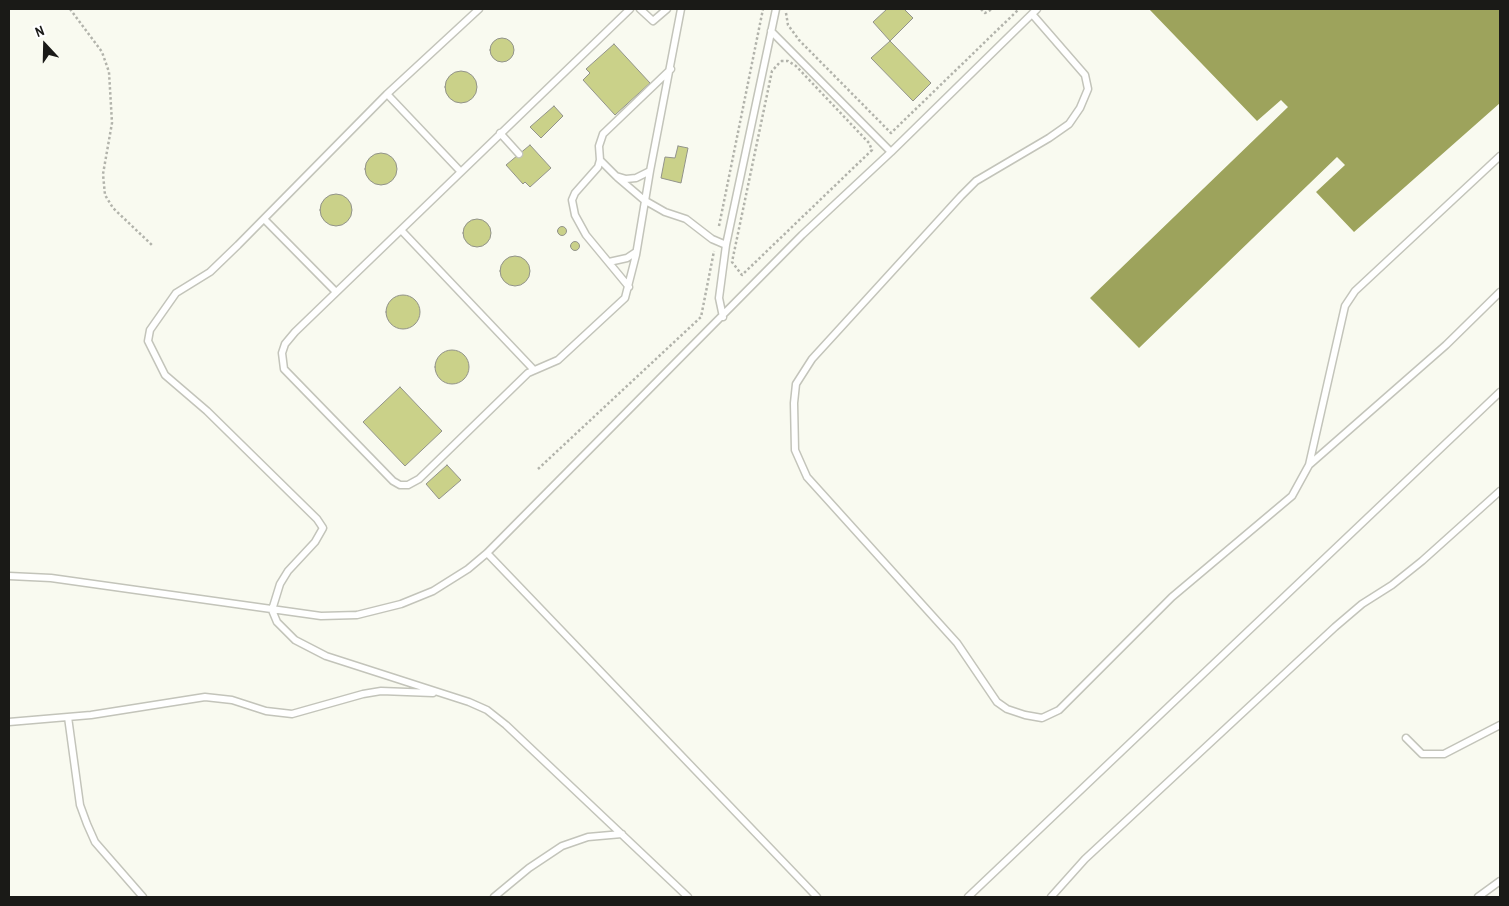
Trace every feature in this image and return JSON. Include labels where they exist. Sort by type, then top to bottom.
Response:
[{"type":"lane","points":[[479,9],[387,94],[210,272],[176,293],[150,330],[148,341],[165,374],[207,411],[317,519],[323,528],[315,542],[284,578],[272,610],[277,622],[295,640],[326,656],[442,693],[487,710],[506,725],[688,897]]},
{"type":"lane","points":[[630,9],[336,292],[285,344],[282,353],[284,369],[400,485],[408,485],[419,479],[534,370],[558,360],[625,298],[636,252],[681,9]]},
{"type":"lane","points":[[640,9],[653,21],[667,9]]},
{"type":"lane","points":[[723,316],[719,298],[726,246],[776,9]]},
{"type":"lane","points":[[9,576],[51,578],[321,616],[356,615],[401,604],[433,592],[468,569],[487,553],[802,235],[891,152],[1037,9]]},
{"type":"lane","points":[[1032,14],[1085,75],[1088,88],[1080,108],[1069,124],[976,181],[812,360],[796,384],[794,403],[796,450],[807,477],[957,643],[997,702],[1007,709],[1042,718],[1059,710],[1172,597],[1292,496],[1309,464],[1345,306],[1360,286],[1500,156]]},
{"type":"lane","points":[[771,31],[891,152]]},
{"type":"lane","points":[[628,287],[586,234],[575,215],[573,208],[575,193],[598,167],[600,160],[598,146],[603,134],[670,69]]},
{"type":"lane","points":[[387,94],[461,172]]},
{"type":"lane","points":[[500,133],[519,154]]},
{"type":"lane","points":[[600,160],[645,200],[665,212],[686,218],[716,241],[726,246]]},
{"type":"lane","points":[[616,176],[636,178],[650,170]]},
{"type":"lane","points":[[264,219],[336,292]]},
{"type":"lane","points":[[401,230],[534,370]]},
{"type":"lane","points":[[609,262],[626,258],[636,252]]},
{"type":"lane","points":[[1309,464],[1446,345],[1500,292]]},
{"type":"lane","points":[[968,897],[1500,392]]},
{"type":"lane","points":[[1051,897],[1084,858],[1335,627],[1362,604],[1392,585],[1422,561],[1500,491]]},
{"type":"lane","points":[[487,553],[817,897]]},
{"type":"lane","points":[[9,722],[68,717],[205,697],[232,700],[266,711],[292,714],[363,694],[381,691],[442,693]]},
{"type":"lane","points":[[68,717],[80,805],[87,824],[95,842],[143,897]]},
{"type":"lane","points":[[1406,738],[1422,754],[1444,754],[1500,725]]},
{"type":"lane","points":[[494,897],[529,868],[562,846],[588,837],[622,834]]},
{"type":"lane","points":[[1478,897],[1500,881]]},
{"type":"path","points":[[70,9],[102,52],[109,72],[112,123],[104,174],[105,195],[113,208],[153,246]]},
{"type":"path","points":[[538,469],[701,317],[763,9]]},
{"type":"path","points":[[787,9],[788,25],[799,40],[891,133],[1019,9]]},
{"type":"path","points":[[981,9],[985,14],[992,9]]},
{"type":"path","points":[[781,61],[788,61],[806,76],[869,143],[872,150],[742,275],[732,262],[772,71],[781,61]]},
{"type":"shaded area","points":[[1149,9],[1500,9],[1500,103],[1354,232],[1316,192],[1345,165],[1337,157],[1139,348],[1090,298],[1288,107],[1281,100],[1257,121]]},
{"type":"building","points":[[887,9],[904,9],[913,18],[890,41],[873,22]]},
{"type":"building","points":[[502,38],[511,41],[514,50],[511,59],[502,62],[493,59],[490,50],[493,41]]},
{"type":"building","points":[[890,41],[931,83],[913,101],[871,58]]},
{"type":"building","points":[[614,44],[650,83],[615,115],[583,80],[590,73],[586,69]]},
{"type":"building","points":[[461,71],[472,76],[477,87],[472,98],[461,103],[450,98],[445,87],[450,76]]},
{"type":"building","points":[[554,106],[563,116],[541,138],[530,127]]},
{"type":"building","points":[[530,145],[551,168],[530,187],[525,182],[523,184],[506,165]]},
{"type":"building","points":[[678,146],[688,148],[681,183],[661,178],[665,157],[675,158]]},
{"type":"building","points":[[381,153],[392,158],[397,169],[392,180],[381,185],[370,180],[365,169],[370,158]]},
{"type":"building","points":[[336,194],[347,199],[352,210],[347,221],[336,226],[325,221],[320,210],[325,199]]},
{"type":"building","points":[[477,219],[487,223],[491,233],[487,243],[477,247],[467,243],[463,233],[467,223]]},
{"type":"building","points":[[562,226],[567,231],[562,236],[557,231]]},
{"type":"building","points":[[575,241],[580,246],[575,251],[570,246]]},
{"type":"building","points":[[515,256],[525,261],[530,271],[525,281],[515,286],[505,281],[500,271],[505,261]]},
{"type":"building","points":[[403,295],[415,300],[420,312],[415,324],[403,329],[391,324],[386,312],[391,300]]},
{"type":"building","points":[[452,350],[464,355],[469,367],[464,379],[452,384],[440,379],[435,367],[440,355]]},
{"type":"building","points":[[400,387],[442,431],[405,466],[363,422]]},
{"type":"building","points":[[447,465],[461,480],[439,499],[426,484]]}]
